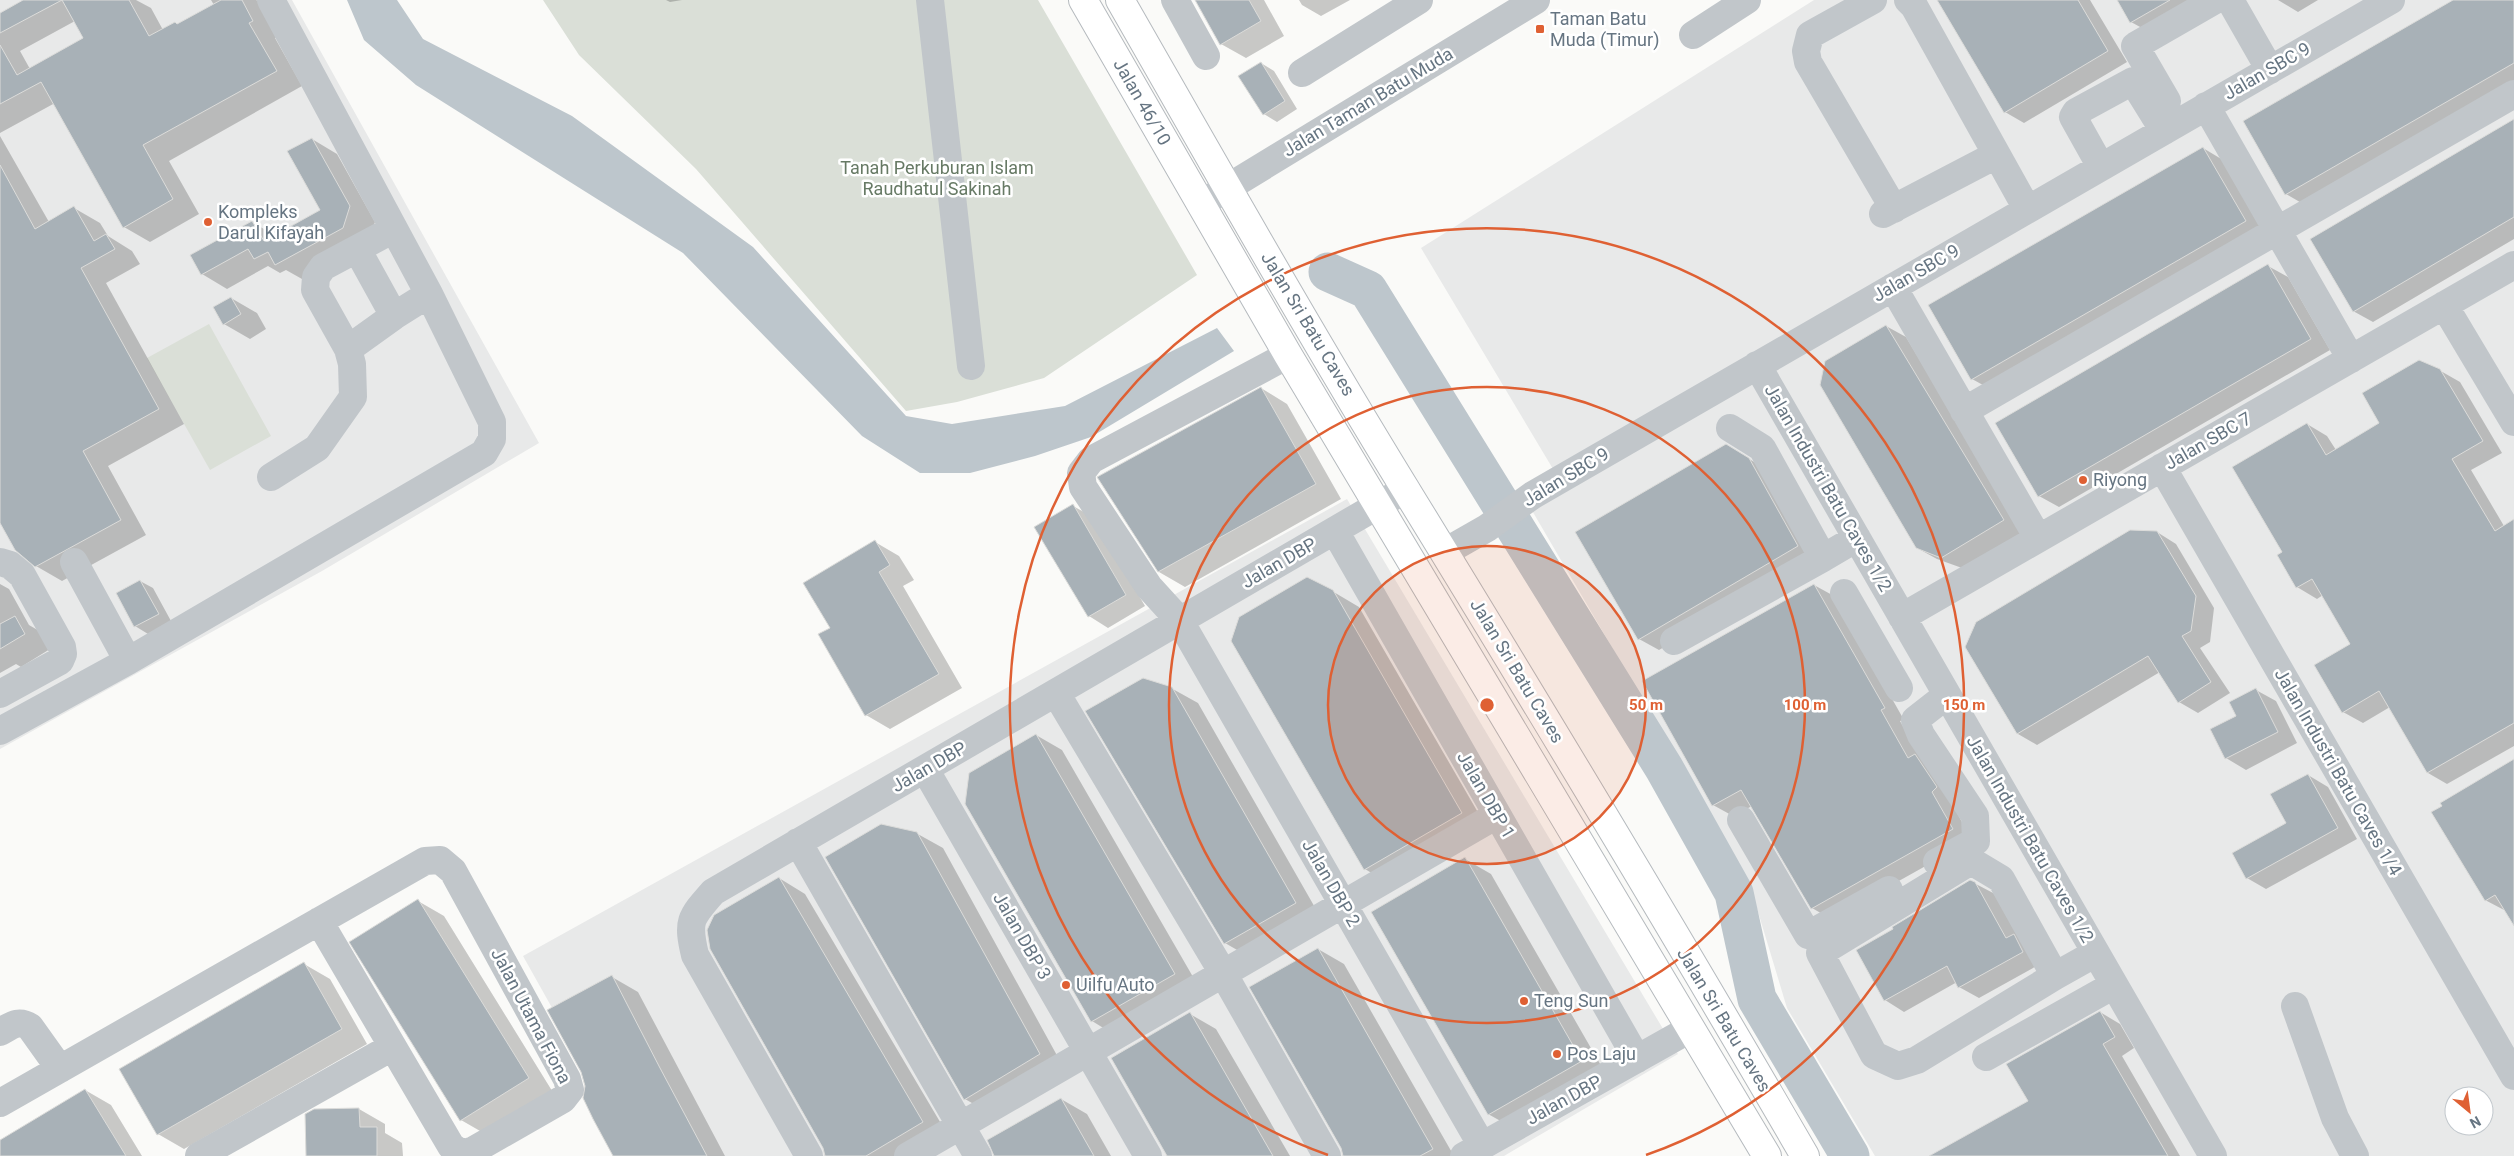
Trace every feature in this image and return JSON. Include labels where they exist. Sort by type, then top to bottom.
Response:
[{"type":"main road","name":"Jalan 46/10","points":[[1083,0],[1201,204]]},
{"type":"main road","name":"Jalan 46/10","points":[[1120,0],[1228,188]]},
{"type":"main road","name":"Jalan Sri Batu Caves","points":[[1228,188],[1805,1156]]},
{"type":"main road","name":"Jalan Sri Batu Caves","points":[[1201,204],[1288,356],[1767,1156]]},
{"type":"street","points":[[0,731],[128,661],[484,453],[492,439],[492,422],[429,294],[271,0]]},
{"type":"street","points":[[930,0],[971,366]]},
{"type":"street","points":[[1175,0],[1206,56]]},
{"type":"street","name":"Jalan Taman Batu Muda","points":[[1201,204],[1536,0]]},
{"type":"street","points":[[1693,35],[1747,0]]},
{"type":"street","points":[[1873,0],[1810,35],[1806,51],[1808,62],[1888,212],[1996,155]]},
{"type":"street","points":[[1908,0],[1914,6],[2027,210]]},
{"type":"street","points":[[2171,126],[2135,46],[2215,0]]},
{"type":"street","points":[[2230,0],[2270,70]]},
{"type":"street","name":"Jalan SBC 9","points":[[1445,552],[1487,528],[1533,495],[2391,0]]},
{"type":"street","points":[[1302,73],[1408,3]]},
{"type":"street","points":[[2101,167],[2073,117],[2076,112],[2133,81],[2171,126]]},
{"type":"street","points":[[1964,411],[2514,94]]},
{"type":"street","points":[[2206,106],[2351,359]]},
{"type":"street","points":[[270,476],[316,448],[353,397],[352,364],[348,349],[315,290],[316,277],[322,268],[394,229]]},
{"type":"street","points":[[357,248],[394,316]]},
{"type":"street","name":"Jalan SBC 7","points":[[1861,623],[1898,610],[2038,538],[2514,265]]},
{"type":"street","points":[[1893,287],[2038,538]]},
{"type":"street","points":[[348,349],[429,294]]},
{"type":"street","points":[[2444,305],[2514,422]]},
{"type":"street","name":"Jalan DBP 2","points":[[1288,356],[1091,460],[1080,473],[1083,486],[1149,587],[1180,620],[1343,904],[1473,1151]]},
{"type":"street","name":"Jalan Industri Batu Caves 1/2","points":[[1757,365],[2213,1156]]},
{"type":"street","points":[[1730,428],[1762,448],[1823,558]]},
{"type":"street","points":[[1762,448],[1794,429]]},
{"type":"street","name":"Jalan Industri Batu Caves 1/4","points":[[2162,467],[2514,1076]]},
{"type":"street","name":"Jalan DBP","points":[[809,1156],[695,954],[690,932],[694,914],[713,892],[1406,489]]},
{"type":"street","name":"Jalan DBP 1","points":[[1335,530],[1637,1059]]},
{"type":"street","points":[[1674,641],[1857,538]]},
{"type":"street","points":[[0,562],[10,565],[22,575],[62,647],[63,654],[60,661],[0,694]]},
{"type":"street","points":[[74,562],[128,661]]},
{"type":"street","points":[[1844,592],[1895,681],[1924,654]]},
{"type":"street","points":[[1056,693],[1223,973],[1327,1156]]},
{"type":"street","points":[[1741,820],[1808,935],[1976,841],[1976,816],[1921,735],[1915,720],[1947,695]]},
{"type":"street","name":"Jalan DBP 3","points":[[925,769],[1148,1156]]},
{"type":"street","points":[[1976,816],[2007,799]]},
{"type":"street","points":[[908,1156],[1497,815]]},
{"type":"street","points":[[798,842],[978,1156]]},
{"type":"street","name":"Jalan Utama Fiona","points":[[319,922],[425,861],[440,860],[453,871],[568,1079],[570,1090],[563,1099],[474,1150],[462,1154],[451,1146],[392,1047]]},
{"type":"street","points":[[2055,976],[2001,879],[1976,864],[1966,864],[1820,953],[1874,1055],[1898,1066],[1917,1060],[2096,953]]},
{"type":"street","points":[[0,1103],[319,922],[392,1047],[199,1156]]},
{"type":"street","points":[[1986,1058],[2114,985]]},
{"type":"street","points":[[2295,1006],[2335,1118],[2355,1156]]},
{"type":"street","points":[[0,1032],[16,1023],[24,1023],[30,1027],[60,1069]]},
{"type":"street","name":"Jalan DBP","points":[[1473,1151],[1690,1029]]},
{"type":"shaded area","name":"Kompleks Darul Kifayah","points":[[0,0],[292,0],[539,443],[322,571],[0,749]]},
{"type":"shaded area","points":[[347,0],[397,0],[423,39],[572,116],[753,247],[906,416],[952,424],[1065,406],[1217,328],[1234,351],[1091,437],[1035,456],[970,473],[920,473],[862,436],[683,253],[416,85],[364,40]]},
{"type":"shaded area","points":[[1814,0],[2514,0],[2514,1156],[1875,1156],[1787,1008],[1749,882],[1520,490],[1553,469],[1421,248]]},
{"type":"shaded area","points":[[1347,499],[1678,1054],[1504,1156],[635,1156],[523,956]]},
{"type":"green space","name":"Tanah Perkuburan Islam Raudhatul Sakinah","points":[[543,0],[1038,0],[1197,275],[1044,378],[957,402],[906,411],[696,169],[579,55]]},
{"type":"green space","points":[[209,324],[271,436],[210,470],[147,358]]},
{"type":"building","points":[[23,0],[62,0],[0,33],[0,13]]},
{"type":"building","points":[[62,0],[129,0],[149,36],[175,22],[177,24],[221,0],[242,0],[253,21],[249,23],[277,71],[143,145],[173,199],[123,228],[41,82],[0,104],[0,45],[17,75],[83,38]]},
{"type":"building","points":[[1195,0],[1249,0],[1261,21],[1220,45]]},
{"type":"building","points":[[1937,0],[2078,0],[2108,51],[2004,113]]},
{"type":"building","points":[[2117,0],[2170,0],[2130,23]]},
{"type":"building","points":[[2453,0],[2514,0],[2514,63],[2285,195],[2243,121]]},
{"type":"building","points":[[1261,62],[1285,101],[1263,115],[1238,76]]},
{"type":"building","points":[[2514,119],[2514,217],[2353,312],[2310,239]]},
{"type":"building","points":[[312,138],[350,206],[343,228],[275,265],[268,252],[254,259],[248,249],[201,275],[190,255],[252,221],[264,241],[320,210],[287,151]]},
{"type":"building","points":[[2203,147],[2246,221],[1971,380],[1928,305]]},
{"type":"building","points":[[0,165],[35,229],[74,206],[94,241],[106,234],[115,249],[81,268],[159,409],[83,451],[121,520],[35,567],[15,550],[0,523]]},
{"type":"building","points":[[2268,264],[2311,339],[2038,497],[1995,423]]},
{"type":"building","points":[[231,297],[241,314],[223,325],[213,307]]},
{"type":"building","points":[[1886,325],[2004,520],[1941,558],[1916,548],[1820,385],[1825,361]]},
{"type":"building","points":[[2419,360],[2440,369],[2483,441],[2452,459],[2495,531],[2514,519],[2514,723],[2427,773],[2379,691],[2342,713],[2314,665],[2350,644],[2312,579],[2296,588],[2277,555],[2282,552],[2232,467],[2307,423],[2326,455],[2379,423],[2362,393]]},
{"type":"building","points":[[1261,387],[1316,484],[1158,572],[1097,477]]},
{"type":"building","points":[[1726,444],[1749,458],[1798,546],[1638,640],[1575,532]]},
{"type":"building","points":[[1073,504],[1126,595],[1088,617],[1034,527]]},
{"type":"building","points":[[2130,530],[2157,531],[2196,596],[2191,631],[2182,636],[2211,682],[2178,703],[2148,656],[2017,734],[1965,647],[1976,622]]},
{"type":"building","points":[[875,540],[890,565],[879,572],[939,674],[865,716],[818,634],[830,628],[803,583]]},
{"type":"building","points":[[1307,577],[1333,590],[1462,813],[1364,870],[1231,641],[1239,617]]},
{"type":"building","points":[[140,580],[159,614],[134,627],[116,593]]},
{"type":"building","points":[[1814,584],[1885,708],[1881,710],[1908,758],[1915,754],[1937,787],[1932,792],[1953,829],[1811,909],[1741,790],[1712,806],[1642,681]]},
{"type":"building","points":[[15,616],[25,634],[0,649],[0,624]]},
{"type":"building","points":[[1143,678],[1172,687],[1296,903],[1224,944],[1085,711]]},
{"type":"building","points":[[2256,688],[2278,732],[2225,759],[2210,729],[2236,716],[2229,702]]},
{"type":"building","points":[[1036,734],[1175,974],[1091,1022],[965,804],[969,773]]},
{"type":"building","points":[[2514,759],[2514,926],[2495,895],[2485,901],[2431,812],[2442,806],[2440,803]]},
{"type":"building","points":[[2308,774],[2338,828],[2246,879],[2232,853],[2286,823],[2270,794]]},
{"type":"building","points":[[881,824],[917,832],[1040,1054],[964,1100],[825,857]]},
{"type":"building","points":[[1465,857],[1582,1061],[1488,1115],[1371,912]]},
{"type":"building","points":[[779,877],[923,1122],[866,1156],[825,1156],[823,1148],[710,949],[707,930],[714,915]]},
{"type":"building","points":[[1970,880],[1975,882],[2006,938],[2014,934],[2023,952],[1958,988],[1947,966],[1884,1001],[1856,950]]},
{"type":"building","points":[[418,899],[529,1078],[460,1121],[349,942]]},
{"type":"building","points":[[1318,948],[1433,1149],[1420,1156],[1343,1156],[1341,1148],[1249,987]]},
{"type":"building","points":[[304,962],[342,1029],[157,1135],[119,1069]]},
{"type":"building","points":[[612,975],[707,1156],[613,1156],[593,1119],[583,1098],[585,1086],[581,1072],[547,1010]]},
{"type":"building","points":[[2100,1011],[2115,1037],[2103,1044],[2168,1156],[1929,1156],[2028,1101],[2006,1064]]},
{"type":"building","points":[[1190,1012],[1273,1156],[1167,1156],[1111,1058]]},
{"type":"building","points":[[85,1089],[126,1156],[0,1156],[0,1140]]},
{"type":"building","points":[[1061,1098],[1094,1156],[994,1156],[987,1140]]},
{"type":"building","points":[[359,1108],[360,1127],[377,1127],[377,1156],[306,1156],[305,1114],[314,1109]]},
{"type":"waterway","points":[[1328,272],[1368,290],[1664,768],[1734,893],[1757,999],[1850,1156]]},
{"type":"place","name":"Taman Batu Muda (Timur)","points":[[1540,29]]},
{"type":"place","name":"Kompleks Darul Kifayah","points":[[208,222]]},
{"type":"place","name":"Riyong","points":[[2083,480]]},
{"type":"place","name":"Uilfu Auto","points":[[1066,985]]},
{"type":"place","name":"Teng Sun","points":[[1524,1001]]},
{"type":"place","name":"Pos Laju","points":[[1557,1054]]}]
